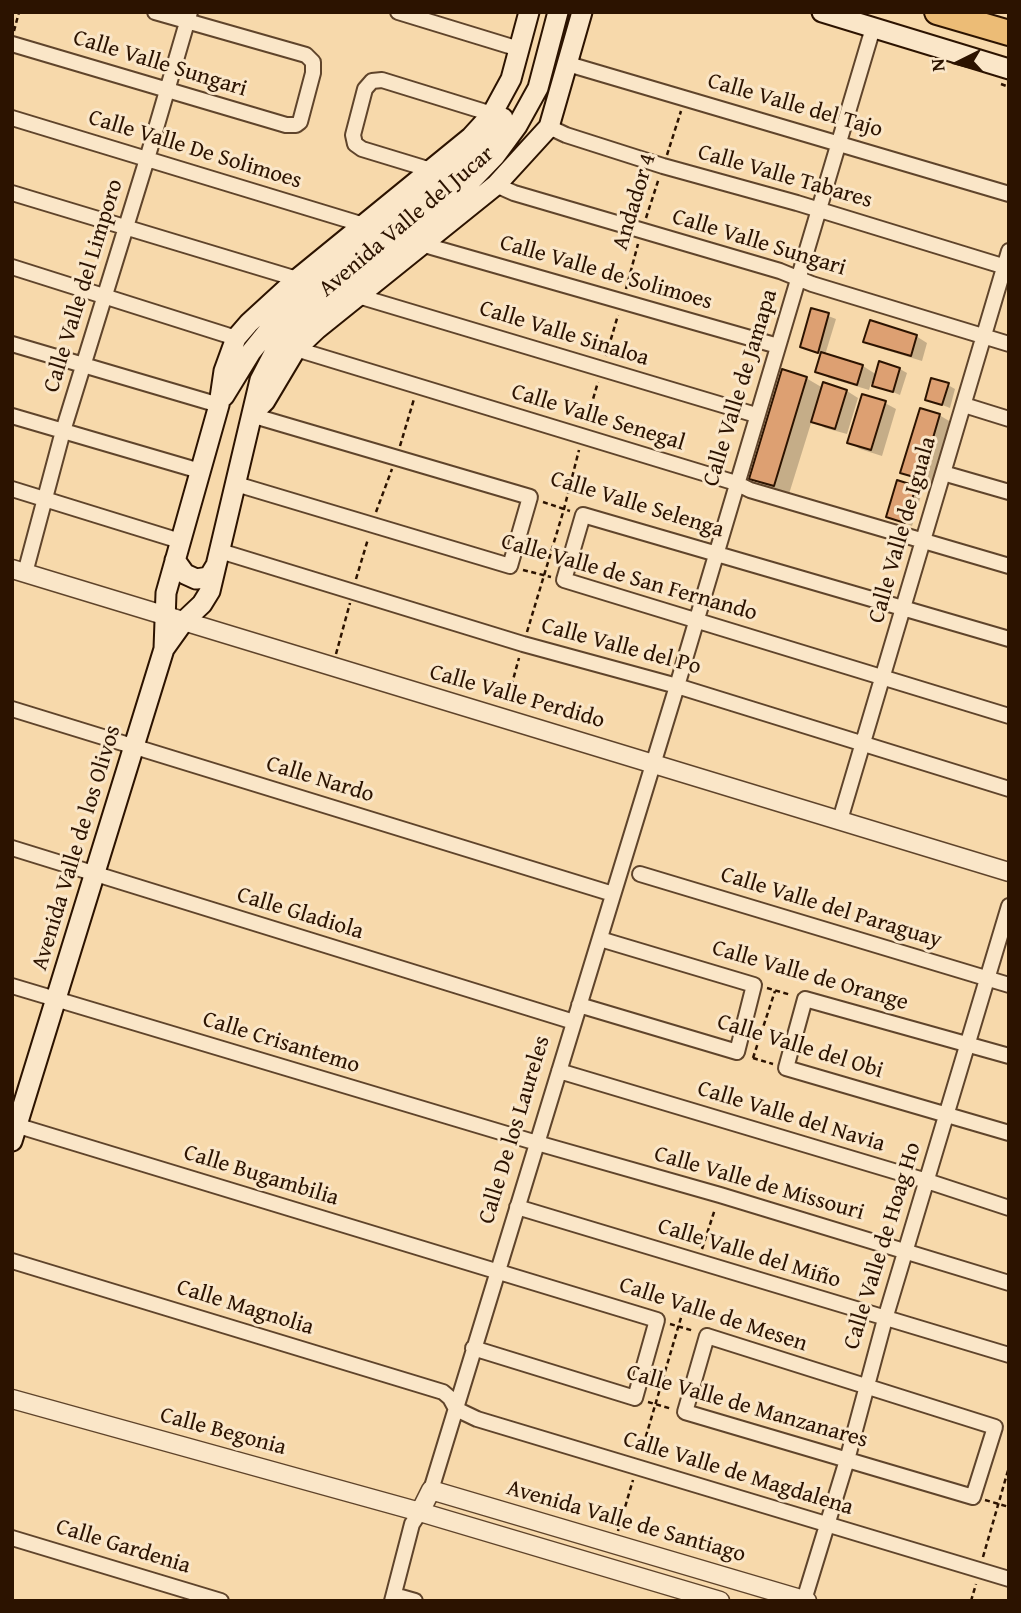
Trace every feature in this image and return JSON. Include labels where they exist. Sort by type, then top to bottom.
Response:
[{"type":"highway","points":[[937,12],[1009,33]]},
{"type":"main road","name":"Avenida Valle del Jucar","points":[[529,12],[511,79],[492,114],[471,137],[297,279],[236,338],[224,370],[219,405],[166,593],[174,619],[202,604],[209,591],[260,380],[284,337],[485,143],[523,79],[541,12]]},
{"type":"main road","name":"Avenida Valle del Jucar","points":[[219,405],[251,352],[291,308],[366,258],[471,181],[495,156],[517,126],[538,88],[558,12]]},
{"type":"main road","points":[[822,12],[873,27],[1005,77]]},
{"type":"main road","name":"Avenida Valle del Jucar","points":[[251,415],[265,401],[296,349],[496,185],[549,127],[580,15]]},
{"type":"main road","points":[[177,551],[185,574],[196,579],[209,577],[218,559]]},
{"type":"main road","name":"Avenida Valle de los Olivos","points":[[14,1130],[174,619]]},
{"type":"street","points":[[155,12],[189,17]]},
{"type":"street","points":[[398,12],[519,49]]},
{"type":"street","name":"Calle Valle Sungari","points":[[12,44],[286,125],[296,125],[302,117],[308,95],[313,62],[306,55],[189,17]]},
{"type":"street","name":"Calle Valle del Limporo","points":[[18,571],[45,498],[189,17]]},
{"type":"street","name":"Calle Valle de Jamapa","points":[[652,762],[873,27]]},
{"type":"street","name":"Calle Valle del Tajo","points":[[568,64],[1009,194]]},
{"type":"street","points":[[431,170],[362,149],[355,144],[354,135],[365,89],[372,81],[382,80],[492,114]]},
{"type":"street","name":"Calle Valle De Solimoes","points":[[12,118],[364,225]]},
{"type":"street","name":"Calle Valle Tabares","points":[[549,127],[663,166],[817,209],[1006,267]]},
{"type":"street","name":"Calle Valle Sungari","points":[[496,185],[1009,344]]},
{"type":"street","points":[[12,193],[297,279]]},
{"type":"street","name":"Calle Valle de Solimoes","points":[[421,244],[778,346]]},
{"type":"street","name":"Calle Valle de Iguala","points":[[840,820],[1009,251]]},
{"type":"street","points":[[12,267],[236,338]]},
{"type":"street","name":"Calle Valle Sinaloa","points":[[358,296],[756,415]]},
{"type":"street","points":[[12,344],[219,405]]},
{"type":"street","name":"Calle Valle Senegal","points":[[296,349],[736,483],[750,490],[1009,566]]},
{"type":"street","points":[[964,405],[1009,419]]},
{"type":"street","name":"Calle Valle Selenga","points":[[251,415],[530,497]]},
{"type":"street","points":[[12,416],[200,471]]},
{"type":"street","points":[[943,473],[1009,492]]},
{"type":"street","name":"Calle Valle de San Fernando","points":[[236,484],[510,566]]},
{"type":"street","points":[[12,489],[45,498],[177,551]]},
{"type":"street","points":[[510,566],[530,497]]},
{"type":"street","points":[[564,580],[583,515]]},
{"type":"street","name":"Calle Valle Selenga","points":[[583,515],[1009,639]]},
{"type":"street","name":"Calle Valle del Po","points":[[218,559],[677,686],[1009,789]]},
{"type":"street","name":"Calle Valle Perdido","points":[[18,571],[1009,872]]},
{"type":"street","name":"Calle Valle de San Fernando","points":[[564,580],[1009,716]]},
{"type":"street","name":"Calle Nardo","points":[[12,709],[613,894]]},
{"type":"street","name":"Calle De los Laureles","points":[[420,1512],[431,1490],[652,762]]},
{"type":"street","name":"Calle Gladiola","points":[[12,848],[574,1022]]},
{"type":"street","name":"Calle Valle del Paraguay","points":[[640,874],[1009,985]]},
{"type":"street","name":"Calle Valle de Hoag Ho","points":[[806,1600],[865,1387],[1009,906]]},
{"type":"street","name":"Calle Valle de Orange","points":[[600,939],[754,985]]},
{"type":"street","points":[[737,1052],[754,985]]},
{"type":"street","name":"Calle Crisantemo","points":[[12,986],[537,1143]]},
{"type":"street","points":[[786,1068],[805,999]]},
{"type":"street","name":"Calle Valle de Orange","points":[[805,999],[1009,1056]]},
{"type":"street","name":"Calle Valle del Obi","points":[[579,1005],[737,1052]]},
{"type":"street","name":"Calle Valle del Obi","points":[[786,1068],[1009,1133]]},
{"type":"street","name":"Calle Valle del Navia","points":[[559,1071],[1009,1208]]},
{"type":"street","name":"Calle Bugambilia","points":[[14,1130],[497,1271]]},
{"type":"street","name":"Calle Valle de Missouri","points":[[537,1143],[720,1195],[1009,1283]]},
{"type":"street","name":"Calle Valle del Miño","points":[[517,1207],[1009,1355]]},
{"type":"street","name":"Calle Magnolia","points":[[12,1261],[443,1392],[456,1409]]},
{"type":"street","name":"Calle Valle de Mesen","points":[[497,1271],[657,1320]]},
{"type":"street","points":[[635,1398],[657,1320]]},
{"type":"street","points":[[685,1412],[707,1336]]},
{"type":"street","name":"Calle Valle de Mesen","points":[[707,1336],[995,1427],[972,1497]]},
{"type":"street","name":"Calle Valle de Manzanares","points":[[473,1348],[635,1398]]},
{"type":"street","name":"Calle Begonia","points":[[12,1399],[420,1512]]},
{"type":"street","name":"Calle Valle de Magdalena","points":[[456,1409],[477,1419],[1009,1579]]},
{"type":"street","name":"Calle Valle de Manzanares","points":[[685,1412],[972,1497]]},
{"type":"street","name":"Avenida Valle de Santiago","points":[[431,1490],[806,1600]]},
{"type":"street","points":[[415,1601],[393,1598],[412,1524],[420,1512]]},
{"type":"street","name":"Avenida Valle de Santiago","points":[[420,1512],[720,1601]]},
{"type":"street","name":"Calle Gardenia","points":[[12,1538],[221,1601]]},
{"type":"path","points":[[12,37],[19,12]]},
{"type":"path","points":[[1005,77],[1009,87]]},
{"type":"path","name":"Andador 4","points":[[502,720],[641,231],[685,98]]},
{"type":"path","name":"Calle Valle Selenga","points":[[530,497],[583,515]]},
{"type":"path","name":"Calle Valle de San Fernando","points":[[510,566],[564,580]]},
{"type":"path","name":"Calle Valle de Orange","points":[[754,985],[805,999]]},
{"type":"path","points":[[753,1058],[775,990]]},
{"type":"path","name":"Calle Valle del Obi","points":[[737,1052],[786,1068]]},
{"type":"path","points":[[697,1262],[720,1195]]},
{"type":"path","points":[[614,1544],[685,1304]]},
{"type":"path","name":"Calle Valle de Mesen","points":[[657,1320],[707,1336]]},
{"type":"path","name":"Calle Valle de Manzanares","points":[[635,1398],[685,1412]]},
{"type":"path","points":[[971,1601],[1009,1467]]},
{"type":"path","points":[[972,1497],[1009,1507]]},
{"type":"building","points":[[811,308],[829,313],[818,353],[800,347]]},
{"type":"building","points":[[870,320],[917,335],[911,356],[863,342]]},
{"type":"building","points":[[821,352],[863,365],[857,385],[815,372]]},
{"type":"building","points":[[879,361],[900,368],[893,392],[872,386]]},
{"type":"building","points":[[782,369],[807,377],[774,486],[749,479]]},
{"type":"building","points":[[931,378],[949,383],[942,405],[925,400]]},
{"type":"building","points":[[823,382],[847,390],[835,429],[811,422]]},
{"type":"building","points":[[862,394],[886,401],[871,450],[847,443]]},
{"type":"building","points":[[920,408],[940,414],[921,479],[900,473]]},
{"type":"building","points":[[897,480],[916,486],[905,523],[886,517]]}]
